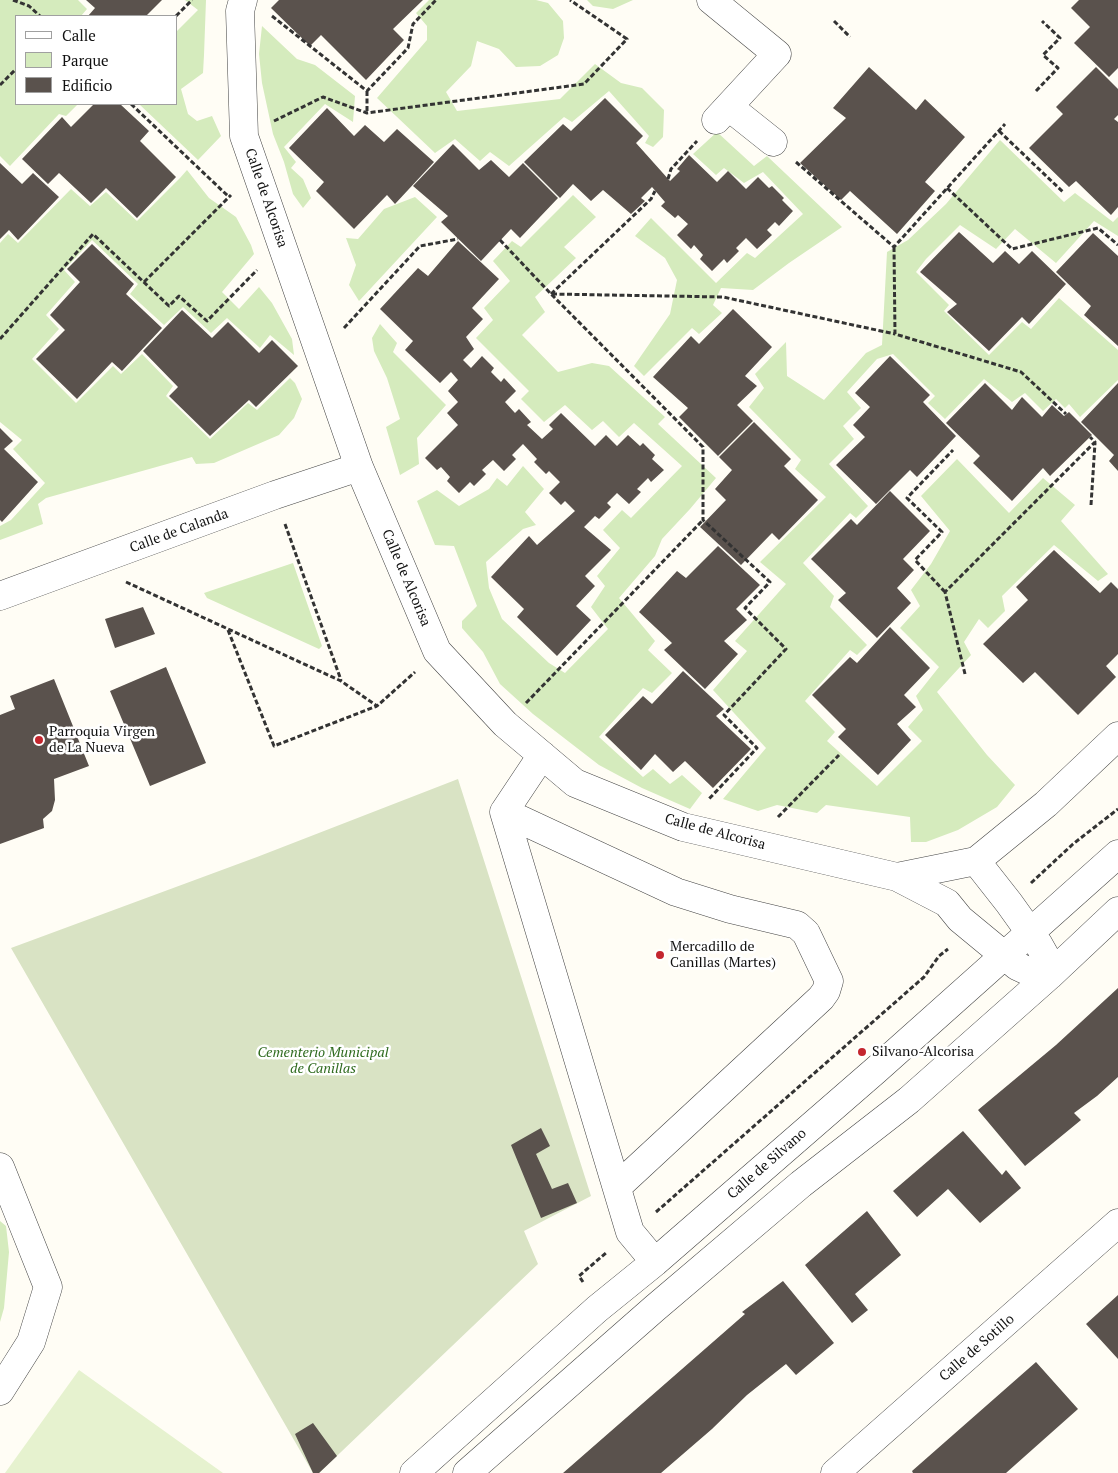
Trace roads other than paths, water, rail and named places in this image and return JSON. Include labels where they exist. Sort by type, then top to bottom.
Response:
[{"type":"street","points":[[711,0],[777,54],[722,114],[773,142]]},
{"type":"street","name":"Calle de Alcorisa","points":[[241,6],[244,136],[359,468],[437,651],[505,724],[575,783],[683,826],[897,877],[947,903],[972,930],[1017,966],[1032,973],[1050,975]]},
{"type":"street","name":"Calle de Calanda","points":[[0,596],[275,495],[359,468]]},
{"type":"street","name":"Calle de Alcorisa","points":[[897,877],[976,861],[1046,804],[1118,736]]},
{"type":"street","points":[[504,812],[542,755]]},
{"type":"street","points":[[504,812],[630,1232],[655,1262]]},
{"type":"street","points":[[504,812],[676,892],[730,909],[797,925],[806,933],[829,981],[826,991],[820,998],[616,1187]]},
{"type":"street","name":"Calle de Silvano","points":[[414,1473],[597,1309],[655,1262],[1005,956],[1118,854]]},
{"type":"street","points":[[976,861],[1039,945],[1048,961],[1050,975]]},
{"type":"street","points":[[467,1473],[655,1308],[787,1196],[909,1100],[1050,975],[1118,911]]},
{"type":"street","points":[[0,1167],[48,1287],[31,1342],[0,1391]]},
{"type":"street","name":"Calle de Sotillo","points":[[836,1473],[1118,1223]]},
{"type":"place","name":"Parroquia Virgen de La Nueva","points":[[39,740]]},
{"type":"place","name":"Mercadillo de Canillas (Martes)","points":[[660,955]]},
{"type":"place","name":"Silvano-Alcorisa","points":[[862,1052]]},
{"type":"park label","name":"Cementerio Municipal de Canillas","points":[[323,1062]]}]
